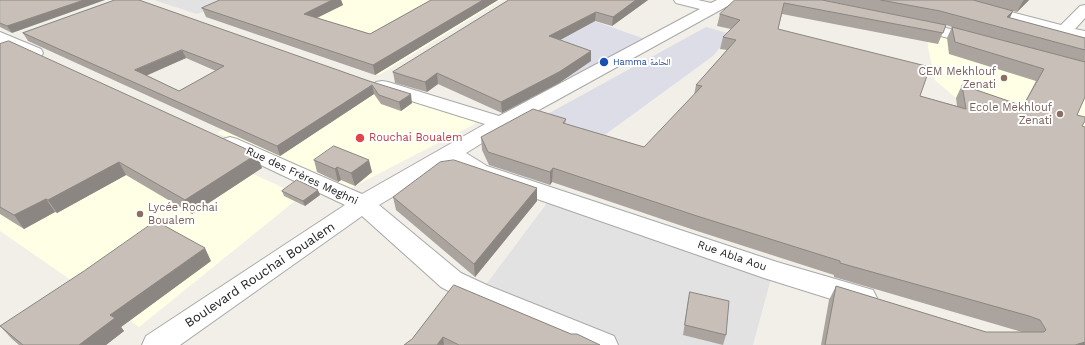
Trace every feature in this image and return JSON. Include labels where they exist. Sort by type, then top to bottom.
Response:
[{"type":"street","points":[[681,0],[721,4]]},
{"type":"street","points":[[949,0],[1085,36]]},
{"type":"street","name":"Boulevard Rouchai Boualem","points":[[170,342],[363,204],[501,123],[721,4]]},
{"type":"street","points":[[1065,30],[1085,10]]},
{"type":"street","points":[[898,22],[935,29],[995,46]]},
{"type":"street","points":[[5,39],[31,34]]},
{"type":"street","points":[[5,39],[52,61]]},
{"type":"street","points":[[379,80],[501,123]]},
{"type":"street","name":"Rue des Frères Meghni","points":[[211,134],[363,204],[451,280],[479,294],[602,345]]},
{"type":"street","name":"Rue Abla Aou","points":[[452,153],[479,171],[773,271],[888,306]]},
{"type":"shaded area","points":[[154,0],[231,0],[197,14]]},
{"type":"shaded area","points":[[341,0],[501,0],[379,75],[266,37]]},
{"type":"shaded area","points":[[594,21],[645,39],[520,102],[479,81]]},
{"type":"shaded area","points":[[706,27],[731,34],[713,56],[591,145],[533,122]]},
{"type":"shaded area","name":"CEM Mekhlouf Zenati","points":[[927,32],[1085,78],[1085,143],[956,98],[935,80],[928,47]]},
{"type":"shaded area","points":[[328,69],[475,117],[475,124],[349,189],[217,133]]},
{"type":"shaded area","name":"Lycée Rochai Boualem","points":[[138,121],[301,196],[139,327],[0,231],[0,192]]},
{"type":"shaded area","points":[[553,195],[773,271],[753,345],[603,345],[479,294]]},
{"type":"building","points":[[0,0],[84,0],[7,26],[0,23]]},
{"type":"building","points":[[115,0],[139,0],[369,81],[411,94],[399,102],[379,95],[372,85],[277,146],[23,33]],"holes":[[[182,50],[224,66],[179,91],[135,70]]]},
{"type":"building","points":[[220,0],[332,0],[304,14],[370,34],[431,0],[483,0],[373,65],[202,8]]},
{"type":"building","points":[[509,0],[636,0],[613,17],[596,12],[549,36],[591,51],[559,72],[501,102],[437,73],[425,82],[393,72]]},
{"type":"building","points":[[735,0],[822,0],[946,25],[943,33],[784,3],[778,29],[930,67],[920,96],[966,109],[962,85],[1023,106],[1044,69],[955,42],[952,27],[1085,62],[1085,97],[1077,115],[1085,117],[1085,121],[1082,126],[1085,127],[1085,342],[1075,345],[825,345],[836,286],[986,332],[1044,332],[1046,330],[1040,320],[1029,316],[840,263],[840,261],[697,216],[553,168],[550,172],[488,152],[481,137],[533,109],[566,119],[563,123],[644,147],[702,86],[696,85],[736,40],[723,37],[740,20],[720,14]]},
{"type":"building","points":[[881,0],[973,0],[1013,11],[1007,17],[1085,38],[1085,50],[940,11]]},
{"type":"building","points":[[9,41],[257,154],[185,200],[119,162],[48,200],[46,199],[14,215],[0,207],[0,44]]},
{"type":"building","points":[[334,146],[369,160],[351,173],[337,167],[335,169],[314,160]]},
{"type":"building","points":[[454,160],[537,188],[474,264],[393,197],[440,162]]},
{"type":"building","points":[[297,180],[318,190],[303,201],[282,191]]},
{"type":"building","points":[[156,221],[205,248],[110,315],[115,318],[79,345],[23,345],[0,326],[84,271]]},
{"type":"building","points":[[454,285],[571,334],[577,334],[600,345],[459,345],[443,337],[437,345],[404,345],[412,339]]},
{"type":"building","points":[[690,292],[729,301],[726,335],[685,325]]},
{"type":"place","name":"Hamma الحامة","points":[[604,62]]},
{"type":"place","name":"CEM Mekhlouf Zenati","points":[[1004,78]]},
{"type":"place","name":"Ecole Mekhlouf Zenati","points":[[1060,114]]},
{"type":"place","name":"Rouchai Boualem","points":[[360,138]]},
{"type":"place","name":"Lycée Rochai Boualem","points":[[140,214]]}]
